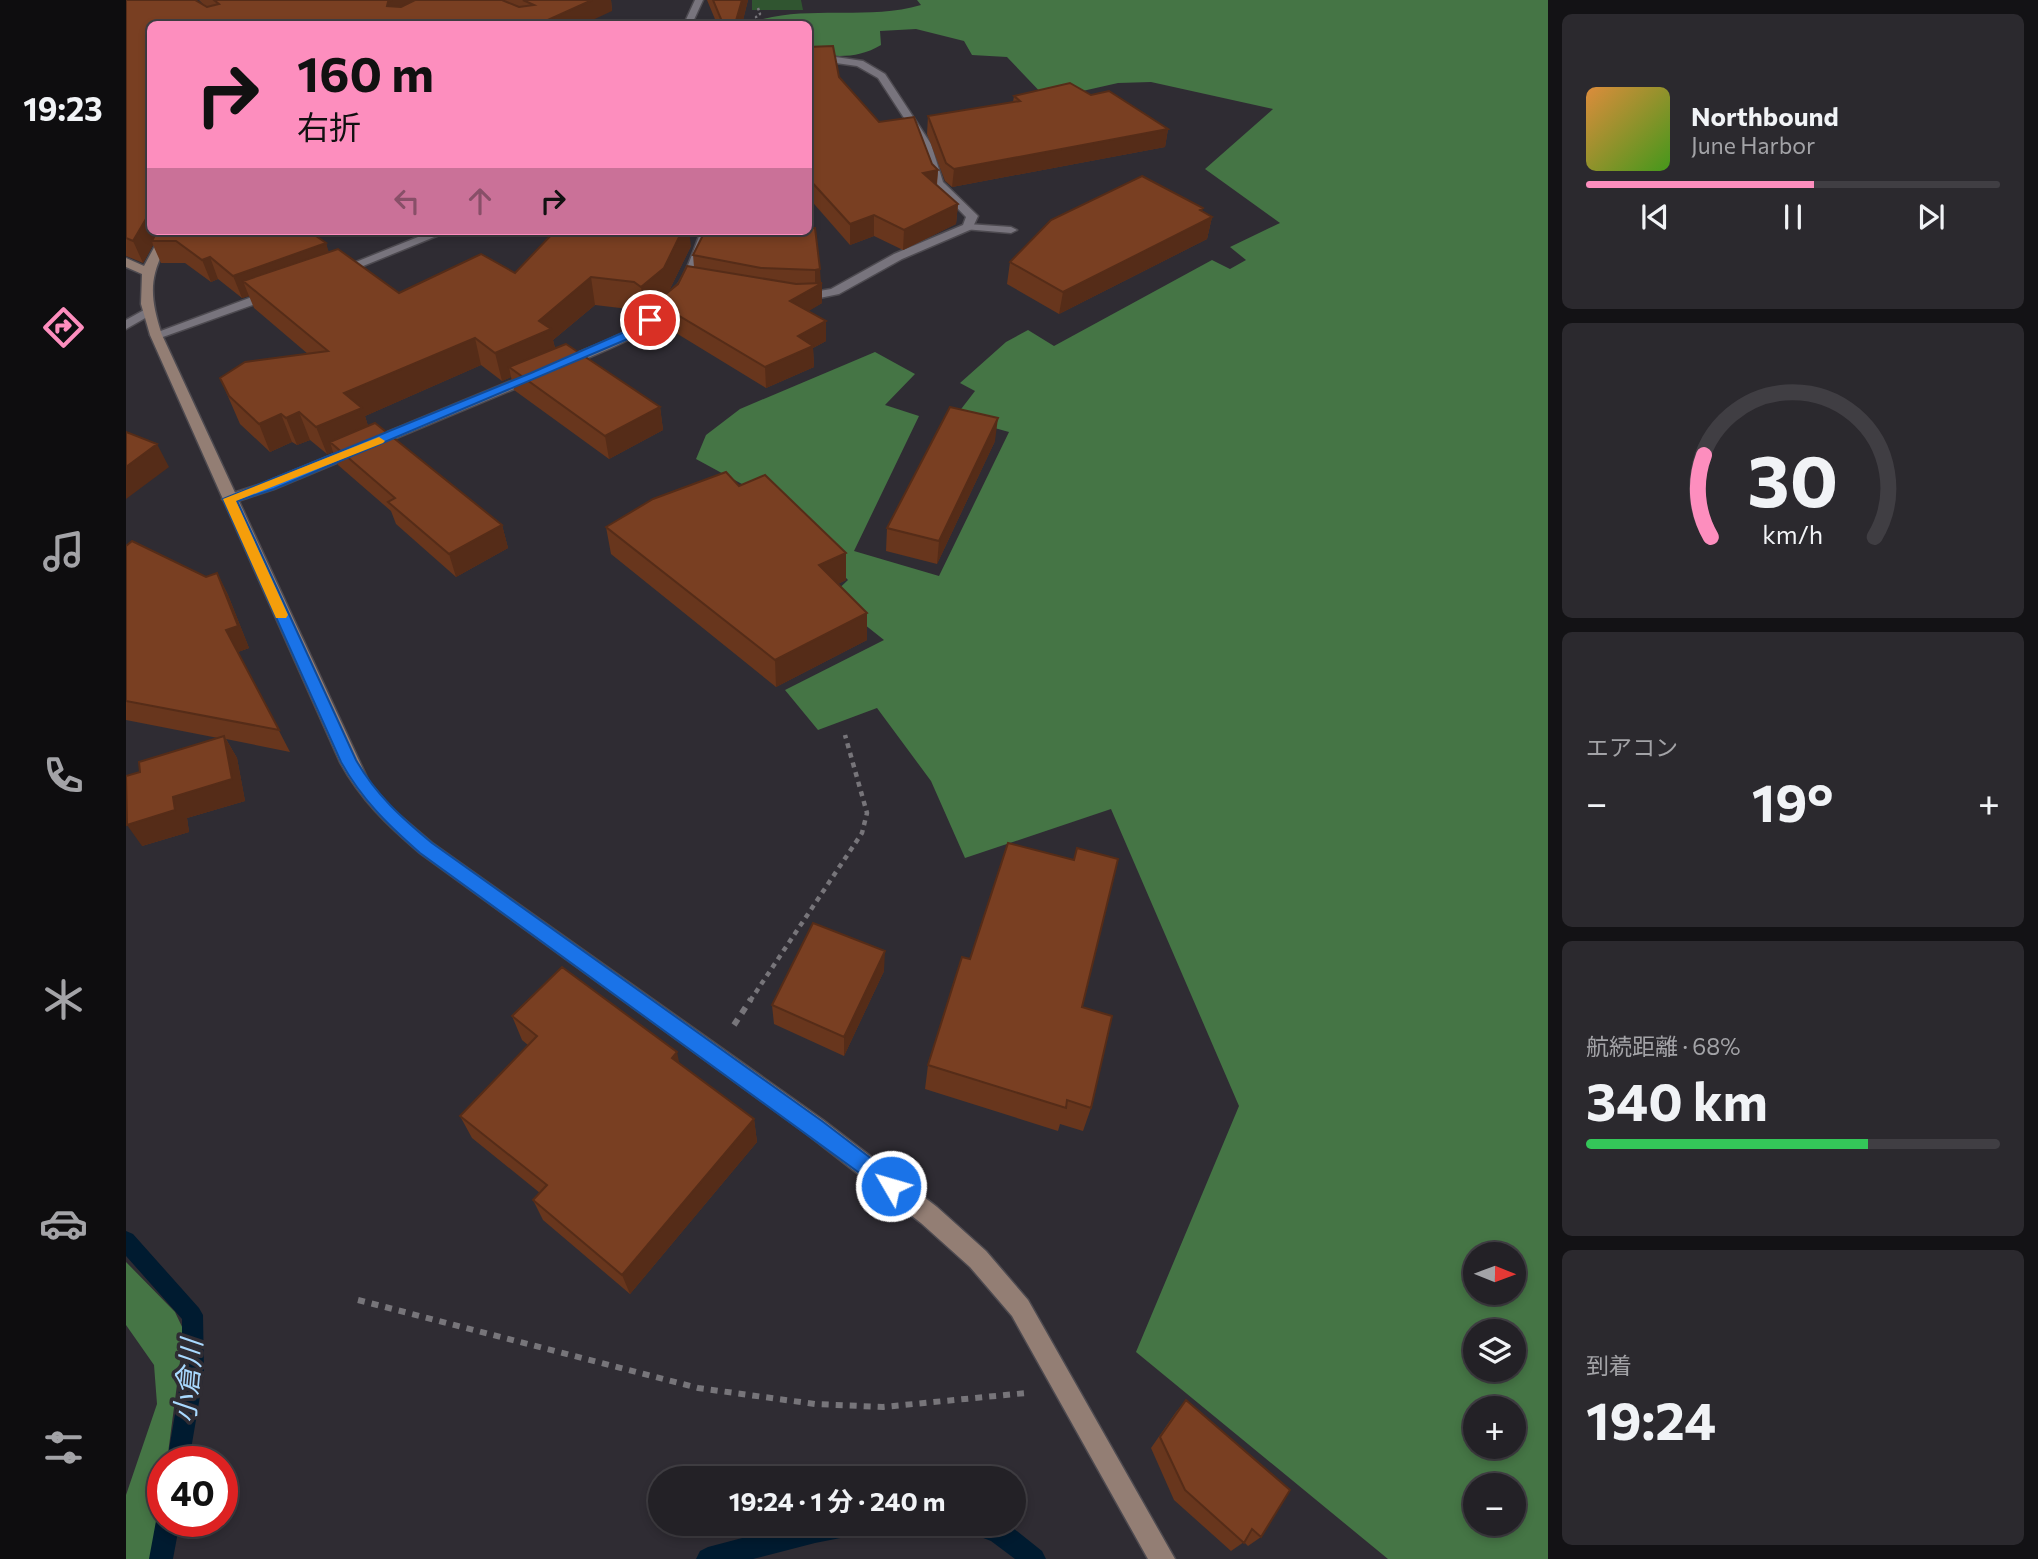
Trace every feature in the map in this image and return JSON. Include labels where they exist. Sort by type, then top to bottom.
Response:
[{"type":"street","points":[[689,21],[699,0]]},
{"type":"street","points":[[812,57],[860,63],[882,76],[926,144],[938,183],[972,216],[968,227]]},
{"type":"street","points":[[785,296],[820,297],[944,234],[968,227],[1011,230]]},
{"type":"street","points":[[167,235],[146,272],[143,287],[148,313],[229,499],[349,762],[363,787],[386,814],[426,848],[815,1127],[929,1215],[978,1259],[1020,1308],[1162,1559]]},
{"type":"street","points":[[327,275],[432,235]]},
{"type":"street","points":[[229,499],[281,481],[626,336],[668,305],[687,279],[705,235]]},
{"type":"street","points":[[126,262],[146,272]]},
{"type":"street","points":[[687,279],[704,281]]},
{"type":"street","points":[[156,335],[288,289]]},
{"type":"street","points":[[126,325],[148,313]]},
{"type":"path","points":[[758,8],[760,14],[756,17],[758,21]]},
{"type":"path","points":[[714,1055],[862,833],[867,813],[845,735]]},
{"type":"path","points":[[358,1300],[698,1388],[815,1404],[883,1407],[1068,1389]]},
{"type":"green space","points":[[752,0],[801,0],[803,10],[752,10]]},
{"type":"green space","points":[[917,0],[1548,0],[1548,1559],[1388,1559],[1136,1352],[1239,1106],[1111,809],[965,858],[931,781],[877,708],[818,730],[785,690],[884,640],[830,597],[848,580],[773,501],[696,459],[706,435],[740,409],[875,352],[915,374],[885,405],[919,416],[854,551],[939,576],[1009,432],[955,417],[975,391],[960,383],[1006,342],[1028,330],[1054,346],[1212,260],[1230,269],[1246,260],[1230,247],[1280,223],[1205,169],[1273,109],[1151,82],[1118,83],[1047,99],[1007,57],[972,55],[964,41],[916,29],[880,31],[881,45],[864,53],[846,56],[812,53],[812,21],[763,19],[803,13],[882,12],[921,5]]},
{"type":"green space","points":[[126,1262],[175,1312],[184,1331],[169,1446],[147,1446],[147,1537],[157,1537],[154,1559],[126,1559],[126,1495],[157,1404],[154,1365],[126,1325]]},
{"type":"building","points":[[126,0],[195,0],[207,7],[219,4],[214,0],[392,0],[387,6],[401,7],[415,0],[502,0],[519,7],[534,5],[523,0],[592,0],[546,21],[147,21],[147,217],[133,241],[126,238]]},
{"type":"building","points":[[713,0],[742,0],[736,21],[722,21]]},
{"type":"building","points":[[833,46],[839,77],[879,122],[914,117],[932,164],[938,170],[923,173],[958,204],[904,230],[874,215],[850,224],[812,182],[812,47]]},
{"type":"building","points":[[1070,83],[1091,95],[1109,91],[1168,129],[954,169],[946,163],[928,116],[1020,101],[1014,96]]},
{"type":"building","points":[[1142,176],[1203,208],[1200,210],[1212,217],[1063,292],[1010,262],[1051,220]]},
{"type":"building","points":[[812,228],[815,228],[820,269],[761,268],[693,255],[703,235],[812,235]]},
{"type":"building","points":[[155,235],[315,235],[326,243],[233,276],[210,257],[202,260],[176,241],[152,241]]},
{"type":"building","points":[[551,235],[680,235],[664,268],[641,287],[634,282],[591,277],[539,321],[551,329],[495,353],[475,338],[344,393],[362,408],[316,427],[299,412],[286,418],[281,414],[259,424],[229,396],[220,378],[245,362],[328,351],[243,281],[338,249],[399,293],[481,254],[515,273]]},
{"type":"building","points":[[687,266],[796,284],[822,283],[790,301],[826,321],[798,336],[813,346],[765,367],[656,302],[678,284]]},
{"type":"building","points":[[566,344],[660,407],[605,436],[509,367]]},
{"type":"building","points":[[950,407],[998,418],[939,541],[887,528]]},
{"type":"building","points":[[375,423],[502,525],[449,554],[388,502],[395,498],[330,442]]},
{"type":"building","points":[[126,432],[157,444],[126,467]]},
{"type":"building","points":[[726,472],[739,486],[765,475],[846,553],[819,565],[867,613],[775,660],[606,527],[653,499]]},
{"type":"building","points":[[132,541],[206,577],[217,573],[238,626],[226,630],[279,730],[126,701],[126,546]]},
{"type":"building","points":[[224,736],[232,779],[173,797],[175,810],[127,825],[126,776],[140,772],[139,762]]},
{"type":"building","points":[[1008,843],[1074,860],[1077,848],[1118,859],[1082,1007],[1112,1016],[1091,1108],[1067,1100],[1066,1108],[928,1065],[962,957],[970,959]]},
{"type":"building","points":[[813,923],[885,951],[844,1037],[772,1005]]},
{"type":"building","points":[[562,967],[677,1052],[672,1058],[754,1119],[622,1275],[533,1200],[547,1185],[460,1116],[537,1036],[512,1016]]},
{"type":"building","points":[[1186,1400],[1290,1490],[1261,1537],[1252,1529],[1244,1543],[1185,1490],[1160,1437]]},
{"type":"waterway","name":"小倉川","points":[[126,1241],[192,1315],[193,1373],[181,1446]]},
{"type":"waterway","name":"小倉川","points":[[708,1559],[796,1536]]},
{"type":"waterway","name":"小倉川","points":[[1004,1536],[1034,1559]]},
{"type":"waterway","name":"小倉川","points":[[161,1559],[165,1537]]},
{"type":"slow traffic","points":[[281,615],[229,499],[269,486],[379,441]]},
{"type":"route","points":[[650,320],[626,336],[536,375],[269,486],[229,499],[349,762],[363,787],[386,814],[426,848],[815,1127],[891,1186]]}]
